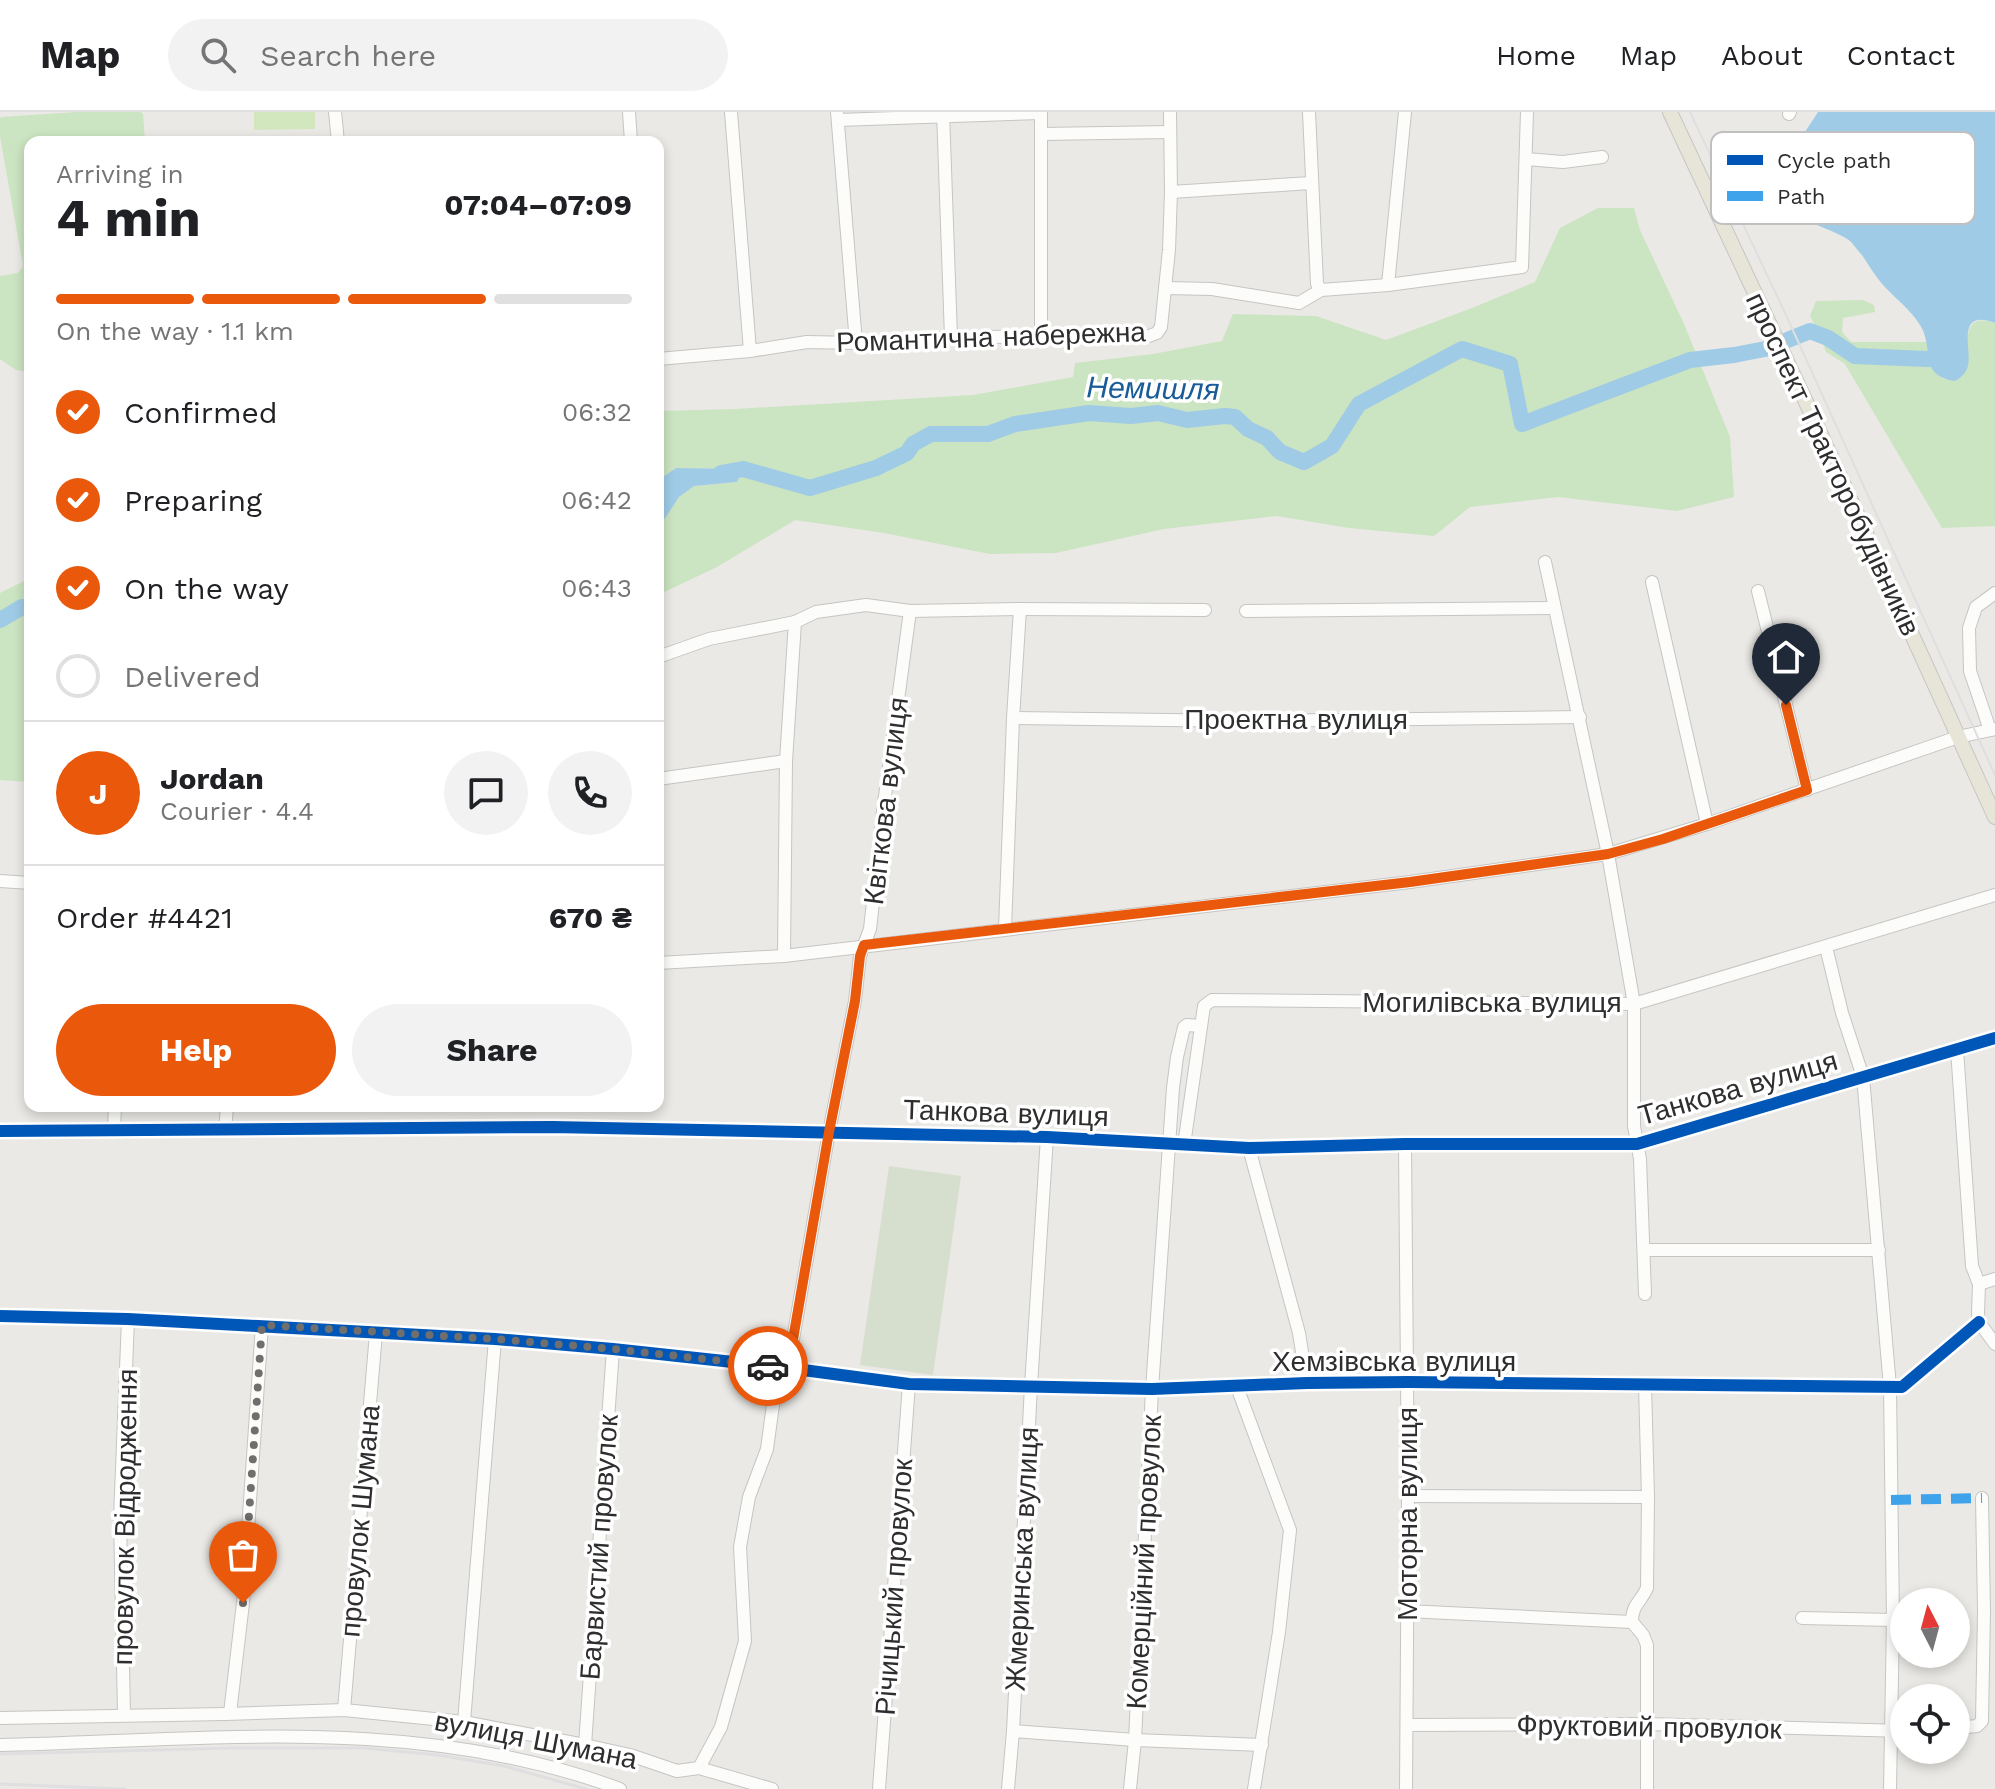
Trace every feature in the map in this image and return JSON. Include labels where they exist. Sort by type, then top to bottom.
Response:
[{"type":"main road","name":"проспект Тракторобудівників","points":[[1670,112],[1711,199]]},
{"type":"main road","name":"проспект Тракторобудівників","points":[[1723,224],[1995,817]]},
{"type":"street","points":[[335,112],[337,136]]},
{"type":"street","points":[[629,112],[631,136]]},
{"type":"street","points":[[731,112],[750,351]]},
{"type":"street","points":[[856,343],[838,116],[1041,112],[1041,336]]},
{"type":"street","points":[[1165,288],[1171,192],[1170,112]]},
{"type":"street","points":[[1309,112],[1317,284],[1321,290]]},
{"type":"street","points":[[1388,285],[1405,112]]},
{"type":"street","points":[[1527,112],[1526,159],[1563,162],[1602,157]]},
{"type":"street","points":[[943,115],[951,337]]},
{"type":"street","points":[[1041,134],[1170,132]]},
{"type":"street","name":"Романтична набережна","points":[[664,358],[750,351],[807,342],[873,346],[951,337],[1149,336],[1161,327],[1165,288],[1212,289],[1299,303],[1321,290],[1388,285],[1522,267],[1526,159]]},
{"type":"street","points":[[1171,192],[1311,183]]},
{"type":"street","points":[[1545,562],[1608,854],[1634,1004],[1634,1126],[1640,1159],[1645,1294]]},
{"type":"street","points":[[1652,582],[1707,824]]},
{"type":"street","points":[[1758,591],[1807,790]]},
{"type":"street","points":[[664,963],[784,956],[1410,882],[1608,854],[1707,824],[1958,737],[1993,729],[1970,671],[1969,628],[1976,607],[1995,593]]},
{"type":"street","points":[[664,655],[709,639],[795,622],[816,612],[866,605],[910,611],[1205,610]]},
{"type":"street","points":[[1246,611],[1554,608]]},
{"type":"street","points":[[1005,929],[1020,609]]},
{"type":"street","name":"Квіткова вулиця","points":[[699,1768],[721,1727],[745,1641],[740,1547],[749,1497],[767,1449],[775,1390],[788,1368],[855,1001],[860,956],[870,929],[910,611]]},
{"type":"street","points":[[784,956],[786,761],[795,622]]},
{"type":"street","name":"Проектна вулиця","points":[[1013,718],[1257,721],[1580,717]]},
{"type":"street","points":[[664,778],[786,761]]},
{"type":"street","points":[[0,881],[24,883]]},
{"type":"street","name":"Могилівська вулиця","points":[[1201,1026],[1204,1006],[1212,1000],[1634,1004],[1995,895]]},
{"type":"street","points":[[1826,947],[1842,1013],[1863,1077],[1890,1387],[1893,1588]]},
{"type":"street","points":[[1184,1145],[1201,1026]]},
{"type":"street","name":"Комерційний провулок","points":[[1130,1789],[1152,1389],[1173,1088],[1184,1027],[1201,1026]]},
{"type":"street","name":"Танкова вулиця","points":[[0,1131],[552,1127],[1047,1137],[1249,1148],[1637,1144],[1995,1038]]},
{"type":"street","points":[[1957,1049],[1972,1266],[1979,1284],[1979,1322],[1995,1344]]},
{"type":"street","points":[[114,1129],[115,1112]]},
{"type":"street","points":[[225,1131],[227,1112]]},
{"type":"street","name":"Жмеринська вулиця","points":[[1008,1789],[1047,1137]]},
{"type":"street","name":"Моторна вулиця","points":[[1405,1144],[1408,1382],[1406,1789]]},
{"type":"street","points":[[1249,1148],[1299,1333],[1307,1383]]},
{"type":"street","points":[[1645,1250],[1879,1250]]},
{"type":"street","points":[[1979,1284],[1995,1279]]},
{"type":"street","name":"Хемзівська вулиця","points":[[0,1316],[262,1325],[495,1339],[788,1368],[909,1384],[1152,1389],[1408,1382],[1902,1387],[1979,1322]]},
{"type":"street","name":"провулок Відродження","points":[[124,1714],[120,1517],[128,1319]]},
{"type":"street","points":[[230,1713],[243,1603],[262,1325]]},
{"type":"street","name":"провулок Шумана","points":[[344,1710],[376,1333]]},
{"type":"street","points":[[464,1722],[495,1339]]},
{"type":"street","name":"Барвистий провулок","points":[[585,1745],[613,1349]]},
{"type":"street","name":"Річицький провулок","points":[[879,1789],[909,1384]]},
{"type":"street","points":[[1632,1622],[1635,1605],[1647,1588],[1645,1385]]},
{"type":"street","points":[[1237,1387],[1290,1530],[1279,1632],[1254,1789]]},
{"type":"street","points":[[1408,1496],[1648,1497]]},
{"type":"street","points":[[1970,1727],[1982,1721],[1982,1498]]},
{"type":"street","points":[[1406,1611],[1632,1622],[1647,1645],[1647,1789]]},
{"type":"street","points":[[1802,1618],[1890,1620]]},
{"type":"street","name":"вулиця Шумана","points":[[0,1718],[344,1710],[464,1722],[630,1755],[677,1771],[699,1768],[772,1789]]},
{"type":"street","name":"Фруктовий провулок","points":[[1407,1725],[1646,1724],[1890,1731]]},
{"type":"street","points":[[1013,1731],[1262,1745]]},
{"type":"street","points":[[0,1745],[127,1739],[369,1738],[478,1751],[578,1775],[620,1789]]},
{"type":"street","points":[[1890,1789],[1893,1764]]},
{"type":"green space","points":[[77,112],[143,114],[145,136],[24,136],[24,371],[16,370],[0,359],[0,276],[18,273],[23,266],[0,136],[2,117]]},
{"type":"green space","points":[[254,112],[315,112],[315,129],[254,130]]},
{"type":"green space","points":[[1598,208],[1634,208],[1640,230],[1684,324],[1730,437],[1734,497],[1677,511],[1558,497],[1470,507],[1434,536],[1349,528],[1277,516],[1164,529],[1056,553],[990,554],[884,533],[795,520],[717,567],[664,592],[664,520],[679,497],[694,486],[737,482],[742,469],[676,468],[664,476],[664,411],[973,395],[1073,377],[1075,363],[1153,354],[1222,341],[1233,314],[1316,316],[1386,340],[1535,282],[1560,228]]},
{"type":"green space","points":[[1863,300],[1874,305],[1875,312],[1843,318],[1842,332],[1851,342],[1927,342],[1930,363],[1944,379],[1968,355],[1970,327],[1979,321],[1995,323],[1995,526],[1942,528],[1845,364],[1826,352],[1810,316],[1816,301]]},
{"type":"green space","points":[[24,581],[24,782],[0,780],[0,593]]},
{"type":"green space","points":[[889,1166],[961,1176],[933,1375],[860,1365]]},
{"type":"water","points":[[1818,112],[1995,112],[1995,323],[1974,321],[1970,326],[1968,366],[1955,381],[1943,378],[1931,367],[1920,325],[1880,282],[1850,241],[1815,224],[1975,224],[1975,132],[1805,132]]},
{"type":"water","points":[[676,468],[743,469],[737,482],[694,486],[679,497],[664,520],[664,476]]},
{"type":"waterway","name":"Немишля","points":[[721,473],[743,469],[810,488],[876,468],[907,453],[913,444],[931,434],[988,434],[1015,424],[1089,413],[1131,416],[1158,413],[1187,420],[1235,417],[1248,429],[1267,438],[1280,452],[1304,462],[1332,446],[1359,404],[1462,349],[1510,364],[1522,424],[1690,360],[1765,349],[1810,331],[1828,338],[1855,356],[1927,359],[1938,358],[1945,351]]},
{"type":"waterway","name":"Немишля","points":[[0,620],[24,607]]},
{"type":"tram line","points":[[1690,112],[1711,156]]},
{"type":"tram line","points":[[1743,224],[1995,775]]},
{"type":"railway","points":[[0,1754],[364,1748],[438,1755],[504,1766],[586,1789]]},
{"type":"railway","points":[[0,1784],[125,1789]]},
{"type":"marked path","points":[[1891,1500],[1982,1498]]},
{"type":"cycle path","points":[[0,1131],[552,1127],[1047,1137],[1249,1148],[1637,1144],[1995,1038]]},
{"type":"cycle path","points":[[0,1316],[128,1319],[495,1339],[788,1368],[909,1384],[1152,1389],[1408,1382],[1902,1387],[1979,1322]]},
{"type":"way so far","points":[[243,1603],[262,1325],[495,1339],[768,1366]]},
{"type":"route","points":[[768,1366],[788,1368],[864,945],[1410,882],[1608,854],[1663,839],[1807,790],[1786,705]]}]
